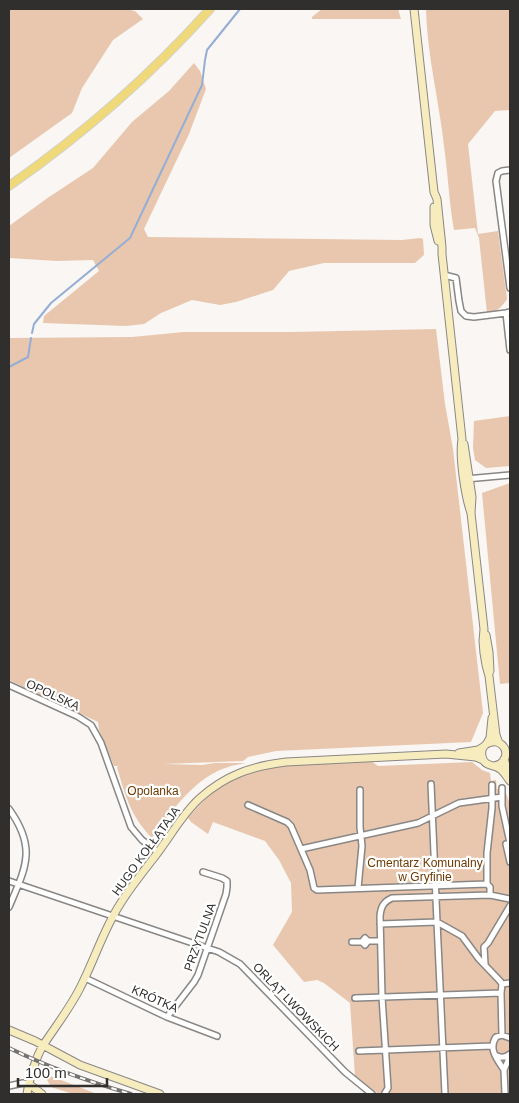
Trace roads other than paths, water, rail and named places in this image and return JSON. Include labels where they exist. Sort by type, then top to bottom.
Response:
[{"type":"main road","points":[[9,186],[67,144],[111,107],[169,52],[210,9]]},
{"type":"main road","points":[[414,9],[460,415],[461,454],[467,479],[467,501],[471,513],[484,629],[490,660],[489,676],[493,713],[497,738],[503,744],[507,756],[506,765],[510,773]]},
{"type":"main road","points":[[493,713],[490,738],[481,754],[487,764],[500,769],[510,781]]},
{"type":"main road","points":[[485,745],[493,742],[503,744]]},
{"type":"main road","name":"HUGO KOŁŁĄTAJA","points":[[27,1094],[43,1045],[65,1014],[85,978],[113,916],[126,895],[199,799],[219,784],[243,771],[264,764],[456,754],[478,750],[485,745]]},
{"type":"main road","name":"HUGO KOŁŁĄTAJA","points":[[456,754],[478,757],[483,760]]},
{"type":"main road","points":[[494,766],[500,764],[507,756]]},
{"type":"main road","points":[[9,1030],[43,1045],[80,1065],[160,1094]]},
{"type":"main road","points":[[29,1084],[42,1094]]},
{"type":"street","points":[[510,170],[498,173],[496,181],[510,288]]},
{"type":"street","points":[[444,275],[456,278],[461,311],[466,316],[474,317],[508,312],[510,350]]},
{"type":"street","points":[[467,479],[510,475]]},
{"type":"street","name":"OPOLSKA","points":[[9,685],[71,713],[91,725],[101,743],[131,827],[137,836],[158,852]]},
{"type":"street","points":[[431,784],[445,1094]]},
{"type":"street","points":[[490,895],[490,887],[487,884],[487,853],[492,808],[492,785]]},
{"type":"street","points":[[502,788],[502,806],[510,843],[506,844],[510,862]]},
{"type":"street","points":[[358,888],[362,846],[360,790]]},
{"type":"street","points":[[301,849],[418,823],[459,803],[502,797]]},
{"type":"street","points":[[248,806],[287,822],[291,826],[310,870],[314,888],[317,890],[487,884]]},
{"type":"street","points":[[9,809],[22,830],[26,848],[26,862],[9,907]]},
{"type":"street","name":"PRZYTULNA","points":[[167,1017],[198,975],[227,887],[227,881],[203,872]]},
{"type":"street","name":"ORLĄT LWOWSKICH","points":[[9,881],[219,952],[240,964],[344,1072],[372,1094]]},
{"type":"street","points":[[385,1093],[388,1088],[380,941],[380,909],[382,904],[392,898],[490,895],[510,899]]},
{"type":"street","points":[[485,964],[484,947],[510,906]]},
{"type":"street","points":[[380,924],[437,922],[462,936],[502,984],[502,1035]]},
{"type":"street","points":[[352,942],[380,941]]},
{"type":"street","name":"KRÓTKA","points":[[85,978],[167,1017],[217,1036]]},
{"type":"street","points":[[502,984],[510,983]]},
{"type":"street","points":[[355,998],[501,993]]},
{"type":"street","points":[[504,1070],[492,1046],[496,1037],[502,1035],[510,1038]]},
{"type":"street","points":[[359,1051],[492,1046]]},
{"type":"street","points":[[495,1055],[500,1058],[510,1055]]},
{"type":"street","points":[[505,1094],[504,1070],[510,1055]]},
{"type":"street","points":[[9,1086],[22,1083],[29,1084]]},
{"type":"waterway","points":[[32,333],[34,324],[51,303],[130,238],[202,85],[207,50],[240,9]]},
{"type":"waterway","points":[[9,367],[28,357],[31,338]]},
{"type":"railway","points":[[9,1048],[69,1074],[131,1094]]},
{"type":"park label","name":"Opolanka","points":[[153,791]]},
{"type":"park label","name":"Cmentarz Komunalny w Gryfinie","points":[[425,870]]}]
